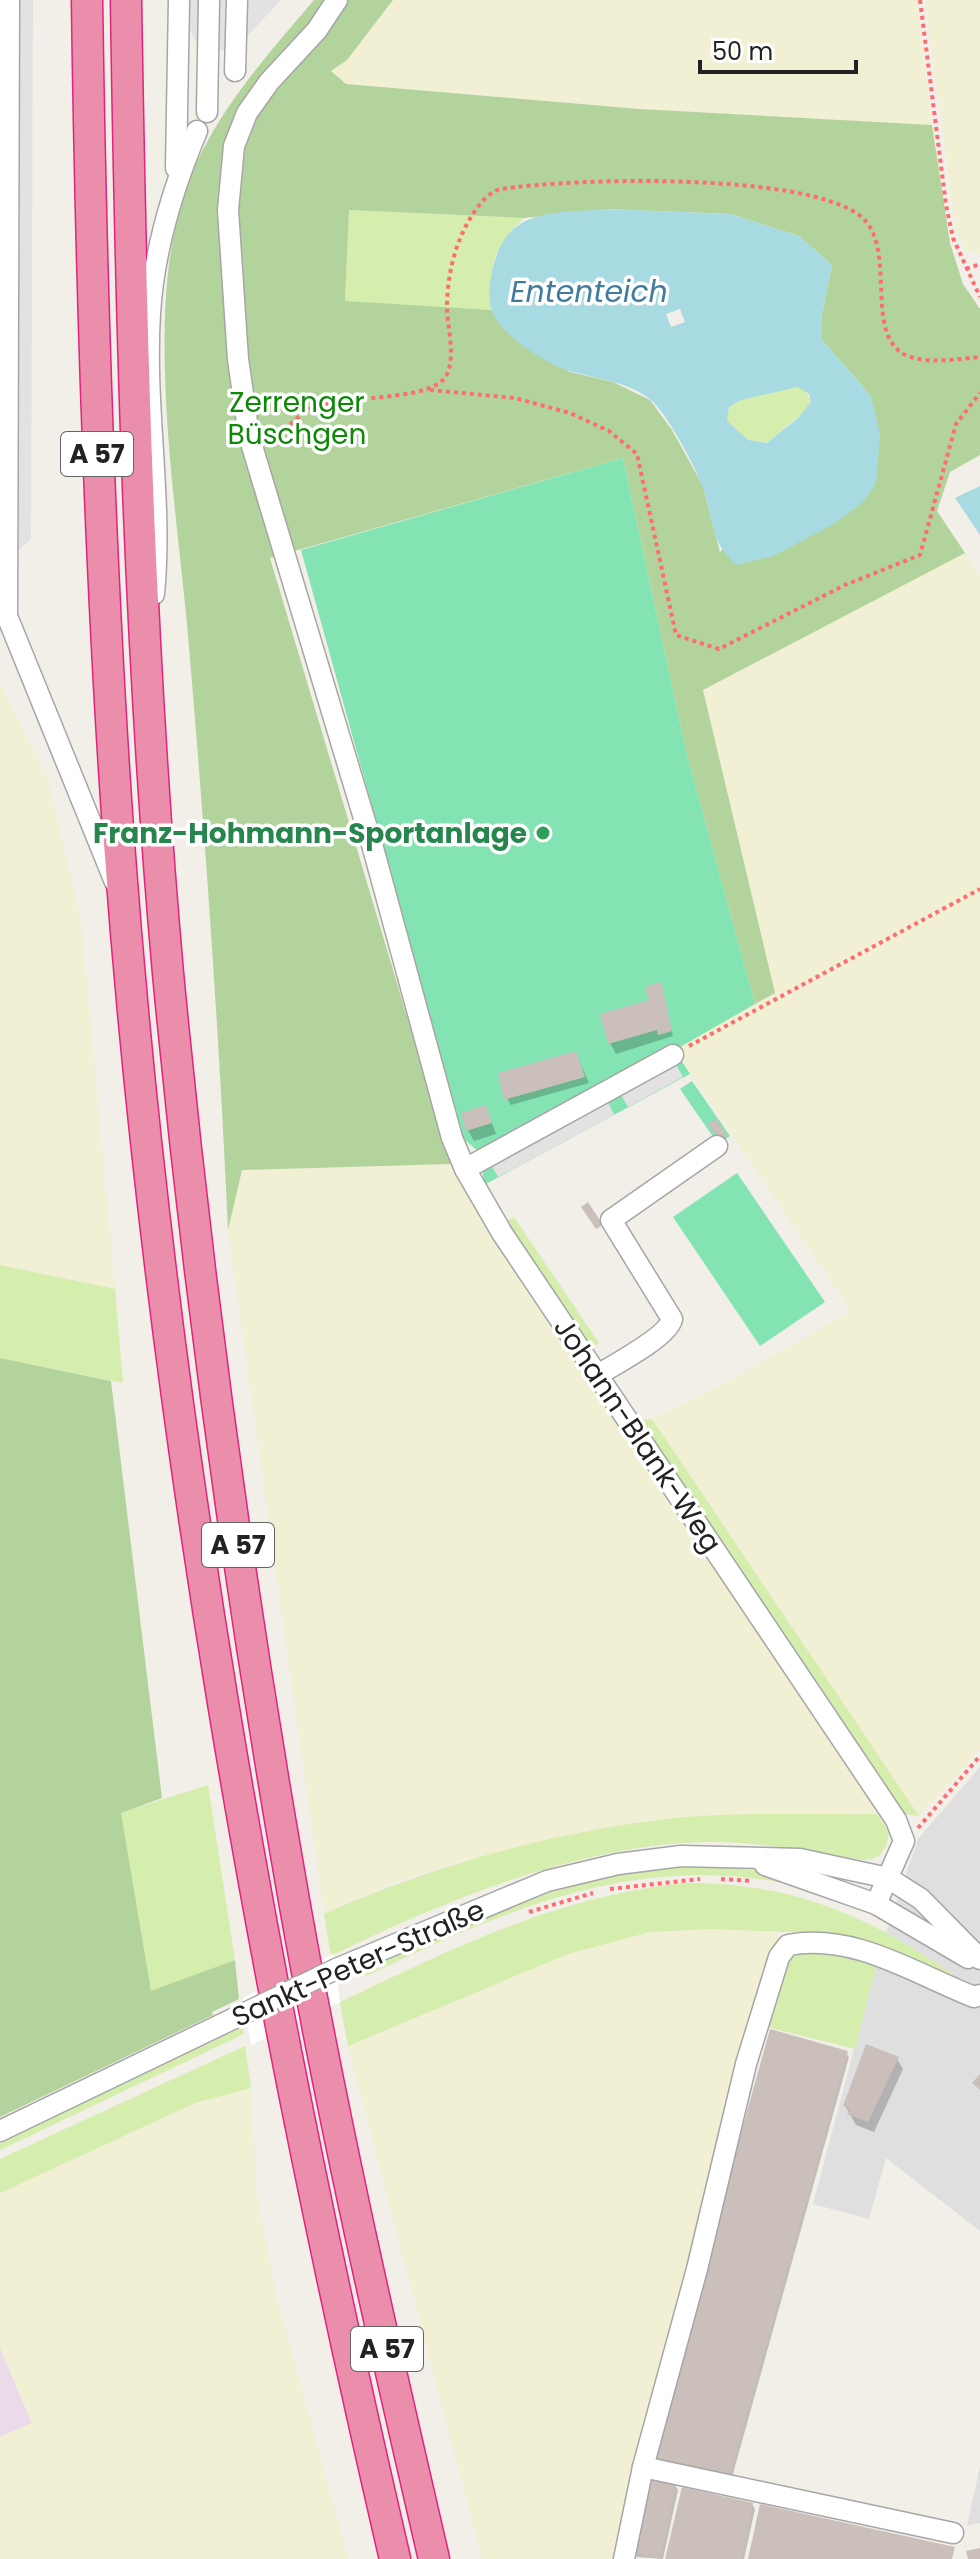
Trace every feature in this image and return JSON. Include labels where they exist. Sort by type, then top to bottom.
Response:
[{"type":"highway","name":"A 57","points":[[87,0],[96,447],[125,908],[157,1228],[212,1630],[304,2151],[395,2559]]},
{"type":"highway","name":"A 57","points":[[126,0],[130,259],[146,673],[168,970],[194,1225],[249,1626],[287,1865],[340,2139],[434,2559]]},
{"type":"street","points":[[9,0],[3,614],[125,908]]},
{"type":"street","points":[[175,184],[179,0]]},
{"type":"street","points":[[207,112],[209,0]]},
{"type":"street","points":[[235,71],[237,0]]},
{"type":"street","name":"Johann-Blank-Weg","points":[[337,0],[317,30],[269,82],[247,113],[234,146],[229,180],[229,226],[238,359],[249,436],[373,848],[452,1138],[465,1169],[502,1233],[896,1820],[904,1841]]},
{"type":"street","points":[[146,673],[157,560],[150,313],[158,247],[175,184],[197,131]]},
{"type":"street","points":[[465,1169],[673,1055]]},
{"type":"street","points":[[598,1375],[658,1336],[670,1326],[672,1319],[611,1220],[717,1146]]},
{"type":"street","points":[[876,1904],[904,1841]]},
{"type":"street","name":"Sankt-Peter-Straße","points":[[0,2131],[336,1969],[547,1881],[618,1864],[681,1856],[800,1859],[888,1878],[921,1899],[980,1959]]},
{"type":"street","name":"Sankt-Peter-Straße","points":[[735,1856],[844,1890],[876,1904],[980,1966]]},
{"type":"street","points":[[624,2559],[643,2467],[697,2269],[746,2064],[779,1957],[788,1945],[829,1942],[886,1957],[974,1997],[980,1995]]},
{"type":"street","points":[[643,2467],[953,2533]]},
{"type":"path","points":[[920,0],[946,205],[953,238],[980,297]]},
{"type":"path","points":[[428,390],[446,377],[450,362],[448,284],[458,238],[476,208],[496,189],[722,182],[831,201],[866,221],[877,242],[884,324],[890,343],[912,358],[980,357]]},
{"type":"path","points":[[966,269],[980,264]]},
{"type":"path","points":[[249,436],[286,430],[310,408],[428,390],[515,398],[570,413],[609,431],[637,454],[676,635],[719,649],[845,585],[920,555],[956,424],[980,393]]},
{"type":"path","points":[[673,1055],[980,889]]},
{"type":"path","points":[[904,1841],[980,1756]]},
{"type":"path","points":[[525,1913],[601,1890],[705,1878]]},
{"type":"path","points":[[718,1879],[755,1882]]},
{"type":"shaded area","points":[[16,0],[33,0],[31,539],[15,553]]},
{"type":"shaded area","points":[[187,0],[281,0],[241,43],[229,50],[212,51],[196,42],[189,28]]},
{"type":"shaded area","points":[[393,0],[917,0],[932,125],[639,109],[346,84],[331,71],[347,60]]},
{"type":"shaded area","points":[[925,0],[980,0],[980,254],[965,250],[956,228]]},
{"type":"shaded area","points":[[965,553],[980,576],[980,1749],[919,1816],[652,1419],[718,1387],[851,1311],[675,1050],[775,993],[703,689]]},
{"type":"shaded area","points":[[0,683],[47,775],[81,922],[115,1289],[0,1265]]},
{"type":"shaded area","points":[[675,1063],[683,1077],[628,1107],[620,1093]]},
{"type":"shaded area","points":[[607,1100],[614,1115],[498,1177],[490,1163]]},
{"type":"shaded area","points":[[451,1164],[482,1217],[876,1805],[877,1814],[652,1820],[461,1861],[397,1881],[324,1914],[228,1230],[241,1170]]},
{"type":"shaded area","points":[[980,1767],[980,2231],[886,2158],[869,2219],[813,2204],[880,1951],[918,1839]]},
{"type":"shaded area","points":[[710,1929],[780,1933],[759,1987],[638,2456],[618,2559],[482,2559],[348,2046],[568,1954],[650,1932]]},
{"type":"shaded area","points":[[251,2088],[256,2191],[277,2298],[348,2559],[0,2559],[0,2437],[32,2423],[0,2348],[0,2193],[195,2103]]},
{"type":"shaded area","points":[[0,2348],[32,2423],[0,2437]]},
{"type":"shaded area","points":[[980,2467],[980,2523],[967,2526]]},
{"type":"green space","name":"Zerrenger Büschgen","points":[[314,0],[393,0],[347,60],[331,71],[346,84],[639,109],[932,125],[950,243],[963,284],[980,309],[980,455],[950,472],[937,511],[965,553],[703,690],[775,993],[755,1004],[686,751],[623,458],[270,558],[451,1164],[242,1170],[228,1230],[206,858],[167,420],[165,308],[170,256],[180,208],[203,149],[235,97]],"holes":[[[606,209],[730,214],[799,236],[832,265],[822,314],[822,340],[871,396],[720,552],[703,486],[672,430],[650,400],[613,382],[570,372],[508,331],[491,310],[345,301],[349,210],[524,218]]]},
{"type":"green space","points":[[349,210],[524,218],[504,240],[495,259],[491,310],[345,302]]},
{"type":"green space","points":[[798,387],[804,389],[811,401],[805,411],[767,443],[748,440],[727,421],[729,407],[741,400]]},
{"type":"green space","name":"Franz-Hohmann-Sportanlage","points":[[623,458],[686,751],[755,1004],[675,1050],[690,1074],[484,1185],[481,1154],[464,1139],[301,550]]},
{"type":"green space","points":[[692,1081],[730,1136],[718,1144],[680,1089]]},
{"type":"green space","points":[[737,1173],[825,1302],[760,1346],[673,1217]]},
{"type":"green space","points":[[514,1217],[599,1343],[590,1348],[506,1222]]},
{"type":"green space","points":[[0,1265],[115,1289],[123,1383],[0,1358]]},
{"type":"green space","points":[[0,1358],[111,1381],[162,1798],[121,1813],[151,1991],[235,1960],[239,1999],[212,2012],[213,2015],[0,2117]]},
{"type":"green space","points":[[652,1419],[919,1816],[901,1813],[638,1420]]},
{"type":"green space","points":[[208,1785],[235,1960],[151,1992],[120,1813]]},
{"type":"green space","points":[[877,1814],[889,1832],[883,1852],[871,1859],[719,1842],[670,1844],[619,1851],[569,1863],[469,1895],[331,1956],[324,1914],[443,1868],[525,1845],[609,1827],[679,1818]]},
{"type":"green space","points":[[693,1865],[767,1871],[816,1890],[754,1878],[695,1875],[639,1880],[584,1890],[530,1906],[366,1976],[363,1969],[542,1894],[634,1871]]},
{"type":"green space","points":[[685,1883],[727,1885],[803,1898],[873,1926],[907,1944],[974,1990],[833,1934],[710,1929],[650,1932],[568,1954],[348,2046],[340,2002],[466,1944],[549,1912],[637,1890]]},
{"type":"green space","points":[[811,1947],[878,1959],[855,2049],[763,2026],[785,1960]]},
{"type":"green space","points":[[243,2027],[244,2034],[0,2150],[0,2143]]},
{"type":"green space","points":[[245,2046],[251,2088],[195,2103],[0,2193],[0,2159]]},
{"type":"water","name":"Ententeich","points":[[606,209],[730,214],[799,236],[832,265],[822,314],[822,340],[871,396],[880,434],[876,484],[862,503],[834,524],[773,556],[737,565],[722,549],[704,490],[688,456],[658,407],[643,394],[623,385],[560,368],[524,347],[503,328],[491,308],[490,284],[502,243],[512,230],[539,216]],"holes":[[[680,309],[685,322],[671,327],[666,314]],[[798,387],[809,394],[811,402],[798,418],[767,443],[748,440],[727,421],[729,407],[741,400]]]},
{"type":"water","points":[[980,486],[980,535],[955,498]]},
{"type":"pier","points":[[334,1954],[340,2002],[251,2045],[243,1998]]},
{"type":"building","points":[[661,982],[672,1031],[658,1035],[657,1030],[608,1044],[600,1014],[649,1000],[645,987]]},
{"type":"building","points":[[576,1051],[585,1077],[504,1100],[498,1073]]},
{"type":"building","points":[[486,1105],[492,1123],[466,1131],[461,1113]]},
{"type":"building","points":[[716,1119],[727,1136],[719,1141],[708,1124]]},
{"type":"building","points":[[588,1202],[603,1225],[596,1229],[581,1207]]},
{"type":"building","points":[[770,2029],[848,2051],[729,2477],[651,2456]]},
{"type":"building","points":[[866,2044],[899,2057],[868,2122],[847,2114],[850,2109],[843,2106]]},
{"type":"building","points":[[980,2074],[980,2090],[972,2083]]},
{"type":"building","points":[[648,2477],[676,2484],[660,2559],[632,2552]]},
{"type":"building","points":[[682,2487],[753,2503],[741,2559],[665,2559]]},
{"type":"building","points":[[760,2504],[955,2547],[952,2559],[748,2559]]},
{"type":"building","points":[[980,2548],[980,2559],[968,2559],[966,2551]]},
{"type":"place","name":"Franz-Hohmann-Sportanlage","points":[[543,833]]}]
